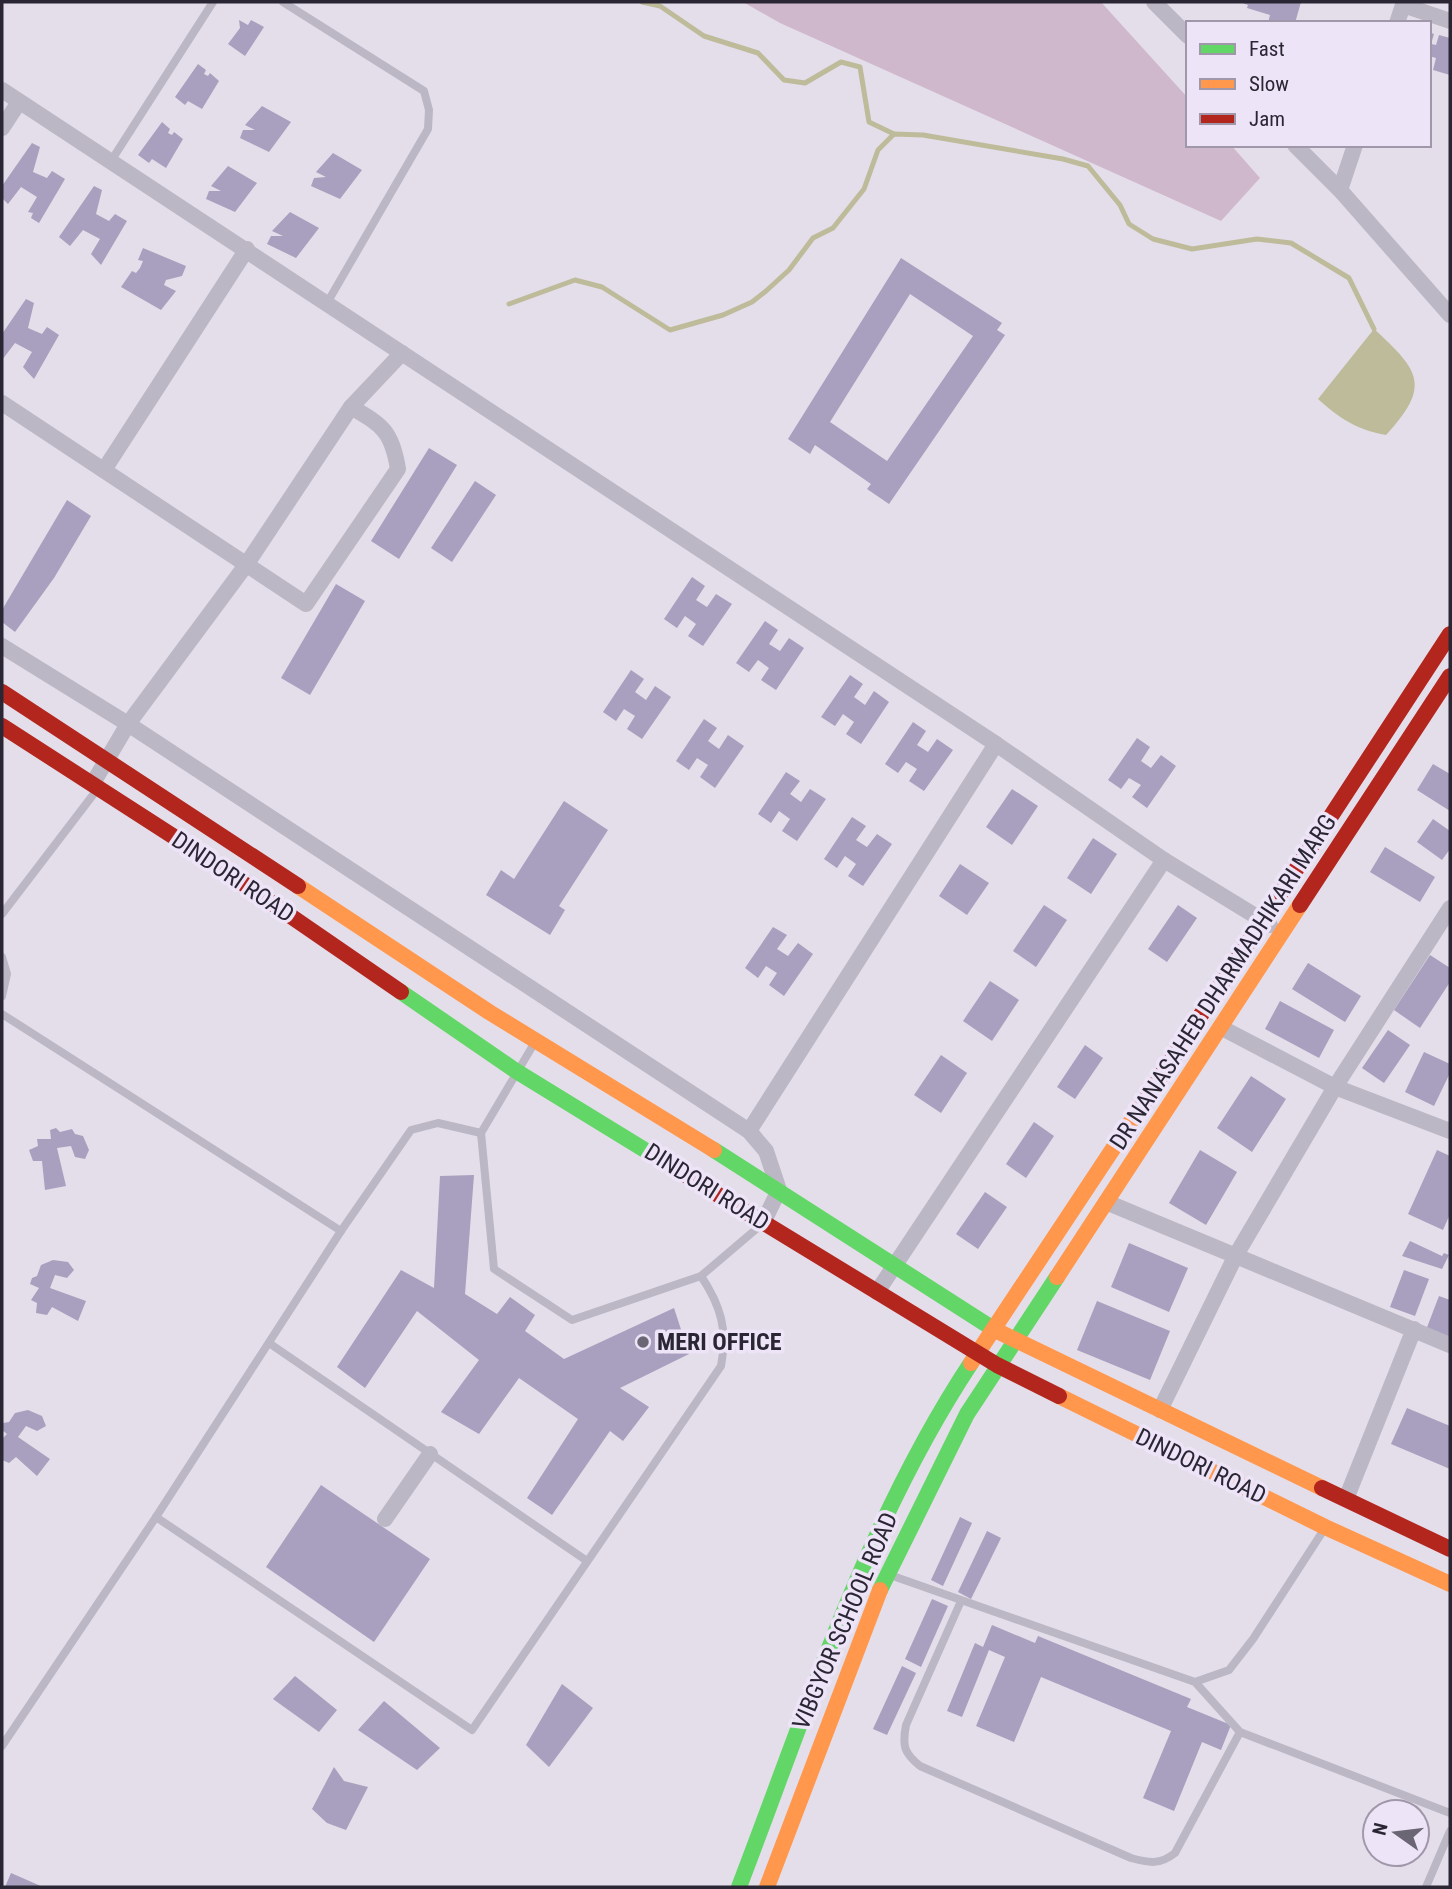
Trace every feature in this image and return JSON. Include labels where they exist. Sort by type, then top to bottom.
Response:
[{"type":"main road","name":"DR NANASAHEB DHARMADHIKARI MARG","points":[[994,1329],[1264,922],[1450,634]]},
{"type":"main road","name":"DR NANASAHEB DHARMADHIKARI MARG","points":[[1013,1341],[1222,1028],[1450,676]]},
{"type":"main road","points":[[2,692],[535,1041],[779,1190],[894,1267],[1013,1341],[1450,1549]]},
{"type":"main road","name":"DINDORI ROAD","points":[[2,726],[96,785],[516,1071],[606,1123],[763,1223],[977,1353],[1325,1527],[1450,1584]]},
{"type":"main road","name":"VIBGYOR SCHOOL ROAD","points":[[738,1887],[863,1564],[946,1401],[994,1329]]},
{"type":"main road","name":"VIBGYOR SCHOOL ROAD","points":[[767,1887],[886,1574],[967,1413],[1013,1341]]},
{"type":"street","points":[[1154,2],[1186,34]]},
{"type":"street","points":[[1398,21],[1404,3],[1450,21]]},
{"type":"street","points":[[2,90],[996,744],[1164,860],[1284,933]]},
{"type":"street","points":[[2,128],[19,102]]},
{"type":"street","points":[[1297,147],[1340,190],[1450,315]]},
{"type":"street","points":[[1340,190],[1354,147]]},
{"type":"street","points":[[104,471],[247,250]]},
{"type":"street","points":[[96,785],[128,724],[246,565],[351,407],[402,353]]},
{"type":"street","points":[[2,403],[306,604],[398,469],[394,444],[381,425],[351,407]]},
{"type":"street","points":[[2,646],[128,724],[749,1132],[766,1151],[779,1190],[763,1223]]},
{"type":"street","points":[[749,1132],[996,744]]},
{"type":"street","points":[[877,1292],[1164,860]]},
{"type":"street","points":[[1160,1410],[1236,1255],[1335,1087],[1443,933],[1450,908]]},
{"type":"street","points":[[1222,1028],[1335,1087],[1450,1130]]},
{"type":"street","points":[[1106,1202],[1450,1345]]},
{"type":"street","points":[[1346,1499],[1414,1329]]},
{"type":"street","points":[[385,1519],[430,1454]]},
{"type":"lane","points":[[111,161],[213,2]]},
{"type":"lane","points":[[283,2],[424,91],[429,110],[428,129],[327,303]]},
{"type":"lane","points":[[2,914],[96,785]]},
{"type":"lane","points":[[2,957],[7,974],[2,996]]},
{"type":"lane","points":[[2,1014],[341,1231]]},
{"type":"lane","points":[[535,1041],[481,1133],[494,1269],[572,1320],[701,1276],[763,1223]]},
{"type":"lane","points":[[2,1746],[156,1517],[341,1231],[411,1130],[438,1123],[481,1133]]},
{"type":"lane","points":[[156,1517],[472,1730],[721,1366],[726,1331],[717,1300],[701,1276]]},
{"type":"lane","points":[[269,1343],[587,1561]]},
{"type":"lane","points":[[1195,1682],[1229,1670],[1253,1639],[1325,1527]]},
{"type":"lane","points":[[863,1564],[1195,1682],[1240,1732],[1450,1813]]},
{"type":"lane","points":[[961,1601],[906,1725],[902,1745],[908,1756],[920,1766],[1132,1858],[1150,1863],[1165,1861],[1175,1853],[1240,1732]]},
{"type":"lane","points":[[1426,1887],[1450,1831]]},
{"type":"shaded area","points":[[743,2],[1101,2],[1186,96],[1186,147],[1233,147],[1260,178],[1221,221],[780,23]]},
{"type":"shaded area","points":[[1374,329],[1402,356],[1414,379],[1410,404],[1386,435],[1349,422],[1318,399]]},
{"type":"building","points":[[1240,2],[1301,2],[1296,21],[1268,21],[1270,15],[1247,8],[1248,5]]},
{"type":"building","points":[[239,20],[248,25],[251,20],[264,27],[245,56],[228,44],[240,28]]},
{"type":"building","points":[[1439,35],[1450,38],[1450,75],[1433,70],[1436,58],[1431,57],[1431,44],[1436,45]]},
{"type":"building","points":[[198,64],[206,70],[204,74],[208,76],[210,73],[219,81],[202,109],[188,101],[185,105],[175,97]]},
{"type":"building","points":[[262,106],[291,122],[269,152],[240,138],[243,130],[255,130],[245,125]]},
{"type":"building","points":[[162,122],[170,129],[168,133],[172,135],[174,132],[183,139],[166,168],[152,159],[149,163],[138,155]]},
{"type":"building","points":[[32,143],[40,147],[33,172],[47,178],[52,171],[65,179],[39,223],[31,218],[33,213],[28,212],[37,197],[21,187],[8,204],[2,198],[2,186]]},
{"type":"building","points":[[333,153],[362,170],[340,199],[311,186],[314,178],[326,177],[316,172]]},
{"type":"building","points":[[228,166],[257,183],[235,212],[206,199],[209,191],[221,191],[211,186]]},
{"type":"building","points":[[94,186],[102,190],[96,214],[109,221],[115,214],[127,221],[101,265],[91,254],[100,239],[83,230],[70,246],[59,237]]},
{"type":"building","points":[[290,212],[319,228],[296,258],[267,244],[271,236],[283,236],[272,231]]},
{"type":"building","points":[[143,248],[186,266],[182,276],[166,280],[164,285],[176,291],[161,310],[121,287],[132,271],[136,273],[140,268],[143,261],[138,260]]},
{"type":"building","points":[[901,258],[1002,323],[997,330],[1005,335],[889,504],[867,489],[871,484],[815,445],[810,454],[788,439]],"holes":[[[910,294],[973,336],[887,461],[830,422]]]},
{"type":"building","points":[[26,299],[34,303],[28,328],[42,334],[47,327],[59,335],[34,379],[23,367],[32,352],[15,343],[2,360],[2,334]]},
{"type":"building","points":[[429,448],[457,465],[399,559],[371,541]]},
{"type":"building","points":[[475,481],[496,495],[452,562],[431,548]]},
{"type":"building","points":[[67,500],[91,516],[54,578],[15,632],[2,622],[2,610]]},
{"type":"building","points":[[692,577],[705,586],[696,600],[707,607],[716,594],[732,604],[703,646],[688,636],[696,624],[685,616],[677,628],[664,619]]},
{"type":"building","points":[[336,584],[365,601],[310,695],[281,678]]},
{"type":"building","points":[[765,621],[778,630],[769,644],[780,651],[789,638],[804,648],[776,690],[761,680],[769,668],[758,660],[749,672],[736,663]]},
{"type":"building","points":[[631,670],[644,679],[635,692],[646,700],[655,686],[671,697],[642,739],[627,729],[635,716],[624,709],[616,721],[603,712]]},
{"type":"building","points":[[850,675],[863,684],[854,697],[865,705],[874,691],[889,702],[861,744],[846,734],[854,722],[843,714],[835,726],[821,717]]},
{"type":"building","points":[[704,719],[717,728],[708,741],[719,749],[728,735],[744,746],[715,788],[700,777],[708,765],[697,758],[689,770],[676,761]]},
{"type":"building","points":[[913,722],[926,731],[917,745],[928,752],[937,739],[953,750],[924,791],[909,781],[917,769],[906,762],[898,773],[885,764]]},
{"type":"building","points":[[1137,738],[1150,747],[1141,761],[1151,768],[1161,755],[1176,766],[1147,808],[1132,797],[1141,785],[1129,778],[1121,789],[1108,780]]},
{"type":"building","points":[[1433,764],[1450,774],[1450,811],[1417,790]]},
{"type":"building","points":[[786,772],[800,781],[790,794],[801,802],[810,789],[826,799],[797,841],[782,831],[790,819],[779,811],[771,823],[758,814]]},
{"type":"building","points":[[1012,789],[1038,806],[1012,845],[986,827]]},
{"type":"building","points":[[564,801],[608,830],[559,906],[565,910],[550,935],[486,895],[501,870],[514,879]]},
{"type":"building","points":[[852,817],[866,826],[856,840],[867,847],[877,834],[892,844],[863,886],[848,876],[856,864],[845,856],[837,868],[824,859]]},
{"type":"building","points":[[1433,819],[1450,831],[1450,849],[1442,860],[1417,842]]},
{"type":"building","points":[[1093,838],[1117,854],[1091,894],[1067,878]]},
{"type":"building","points":[[1385,847],[1435,877],[1420,902],[1370,872]]},
{"type":"building","points":[[960,864],[989,883],[967,915],[939,896]]},
{"type":"building","points":[[1044,905],[1067,920],[1036,967],[1013,951]]},
{"type":"building","points":[[1178,905],[1197,918],[1167,962],[1148,949]]},
{"type":"building","points":[[773,927],[787,935],[777,949],[788,956],[798,943],[813,954],[784,996],[769,985],[777,973],[766,966],[758,978],[745,968]]},
{"type":"building","points":[[1430,955],[1450,968],[1450,982],[1420,1028],[1394,1010]]},
{"type":"building","points":[[1308,963],[1361,996],[1345,1022],[1292,989]]},
{"type":"building","points":[[990,981],[1019,1000],[992,1041],[963,1021]]},
{"type":"building","points":[[1280,1001],[1334,1030],[1319,1058],[1265,1029]]},
{"type":"building","points":[[1388,1030],[1410,1045],[1384,1083],[1362,1068]]},
{"type":"building","points":[[1085,1045],[1103,1058],[1075,1099],[1057,1087]]},
{"type":"building","points":[[1424,1052],[1450,1064],[1450,1073],[1434,1106],[1405,1092]]},
{"type":"building","points":[[941,1055],[967,1073],[941,1113],[914,1095]]},
{"type":"building","points":[[1251,1076],[1286,1099],[1252,1152],[1217,1128]]},
{"type":"building","points":[[1034,1122],[1054,1136],[1026,1178],[1006,1164]]},
{"type":"building","points":[[56,1128],[60,1132],[72,1129],[75,1134],[83,1136],[89,1150],[85,1159],[75,1157],[71,1146],[57,1148],[66,1186],[45,1190],[42,1161],[33,1161],[29,1150],[38,1146],[37,1139],[51,1139],[50,1130]]},
{"type":"building","points":[[1200,1150],[1237,1172],[1206,1225],[1169,1203]]},
{"type":"building","points":[[1437,1150],[1450,1156],[1450,1214],[1443,1230],[1408,1214]]},
{"type":"building","name":"MERI OFFICE","points":[[474,1175],[465,1294],[497,1314],[510,1297],[535,1315],[525,1331],[564,1359],[674,1308],[689,1354],[620,1388],[649,1407],[623,1441],[610,1431],[552,1515],[527,1498],[578,1419],[519,1378],[479,1434],[441,1412],[479,1360],[417,1311],[365,1388],[337,1367],[401,1270],[434,1288],[440,1176]]},
{"type":"building","points":[[985,1192],[1007,1207],[978,1249],[956,1234]]},
{"type":"building","points":[[1410,1241],[1442,1256],[1444,1253],[1449,1255],[1442,1269],[1402,1256]]},
{"type":"building","points":[[1129,1243],[1188,1268],[1169,1312],[1111,1287]]},
{"type":"building","points":[[53,1260],[68,1262],[74,1270],[67,1278],[55,1275],[50,1288],[86,1301],[78,1321],[52,1307],[47,1315],[36,1313],[37,1303],[31,1300],[39,1288],[30,1284],[41,1265]]},
{"type":"building","points":[[1404,1270],[1429,1279],[1415,1316],[1390,1307]]},
{"type":"building","points":[[1439,1296],[1450,1300],[1450,1339],[1426,1330]]},
{"type":"building","points":[[1097,1301],[1170,1331],[1150,1380],[1077,1350]]},
{"type":"building","points":[[1407,1408],[1450,1426],[1450,1469],[1391,1444]]},
{"type":"building","points":[[28,1410],[42,1416],[46,1426],[37,1431],[26,1426],[18,1437],[50,1459],[37,1476],[16,1457],[9,1463],[2,1460],[2,1439],[7,1434],[2,1430],[3,1423],[9,1422],[15,1413]]},
{"type":"building","points":[[321,1485],[430,1559],[374,1642],[266,1567]]},
{"type":"building","points":[[960,1517],[972,1523],[943,1586],[931,1580]]},
{"type":"building","points":[[987,1531],[1001,1538],[971,1599],[958,1592]]},
{"type":"building","points":[[932,1599],[948,1606],[921,1667],[905,1659]]},
{"type":"building","points":[[992,1625],[1035,1643],[1038,1636],[1191,1699],[1187,1707],[1231,1725],[1221,1750],[1202,1742],[1174,1811],[1143,1798],[1171,1731],[1041,1677],[1014,1742],[976,1726],[1005,1657],[989,1650],[962,1717],[947,1711],[975,1643],[983,1647]]},
{"type":"building","points":[[902,1666],[916,1673],[887,1735],[873,1729]]},
{"type":"building","points":[[295,1676],[337,1710],[319,1732],[273,1699]]},
{"type":"building","points":[[562,1684],[593,1708],[549,1767],[526,1745]]},
{"type":"building","points":[[384,1701],[440,1748],[417,1770],[358,1730]]},
{"type":"building","points":[[334,1767],[344,1781],[368,1787],[346,1830],[327,1823],[312,1809]]},
{"type":"building","points":[[11,1873],[43,1887],[5,1887]]},
{"type":"waterway","points":[[642,2],[660,6],[704,36],[758,53],[784,80],[805,83],[841,62],[860,67],[869,122],[894,134]]},
{"type":"waterway","points":[[509,304],[575,280],[602,287],[670,330],[723,315],[752,302],[766,291],[789,270],[813,238],[833,228],[864,189],[878,150],[894,134],[923,135],[1063,159],[1088,166],[1120,205],[1129,224],[1153,239],[1192,249],[1257,239],[1291,243],[1349,278],[1374,329]]},
{"type":"traffic: fast","points":[[401,992],[516,1071],[666,1163]]},
{"type":"traffic: fast","points":[[714,1150],[995,1330]]},
{"type":"traffic: fast","points":[[880,1590],[967,1414],[1057,1277]]},
{"type":"traffic: fast","points":[[739,1887],[815,1685],[869,1552],[900,1487],[971,1363]]},
{"type":"traffic: slow","points":[[298,886],[489,1012],[714,1150]]},
{"type":"traffic: slow","points":[[1057,1277],[1300,905]]},
{"type":"traffic: slow","points":[[971,1363],[1144,1102]]},
{"type":"traffic: slow","points":[[995,1330],[1322,1488]]},
{"type":"traffic: slow","points":[[1059,1396],[1325,1527],[1450,1584]]},
{"type":"traffic: slow","points":[[767,1887],[880,1590]]},
{"type":"traffic: jam","points":[[1144,1102],[1450,634]]},
{"type":"traffic: jam","points":[[1300,905],[1450,676]]},
{"type":"traffic: jam","points":[[2,692],[298,886]]},
{"type":"traffic: jam","points":[[2,726],[196,851],[401,992]]},
{"type":"traffic: jam","points":[[666,1163],[997,1365],[1059,1396]]},
{"type":"traffic: jam","points":[[1322,1488],[1450,1549]]},
{"type":"place","name":"MERI OFFICE","points":[[643,1342]]}]
